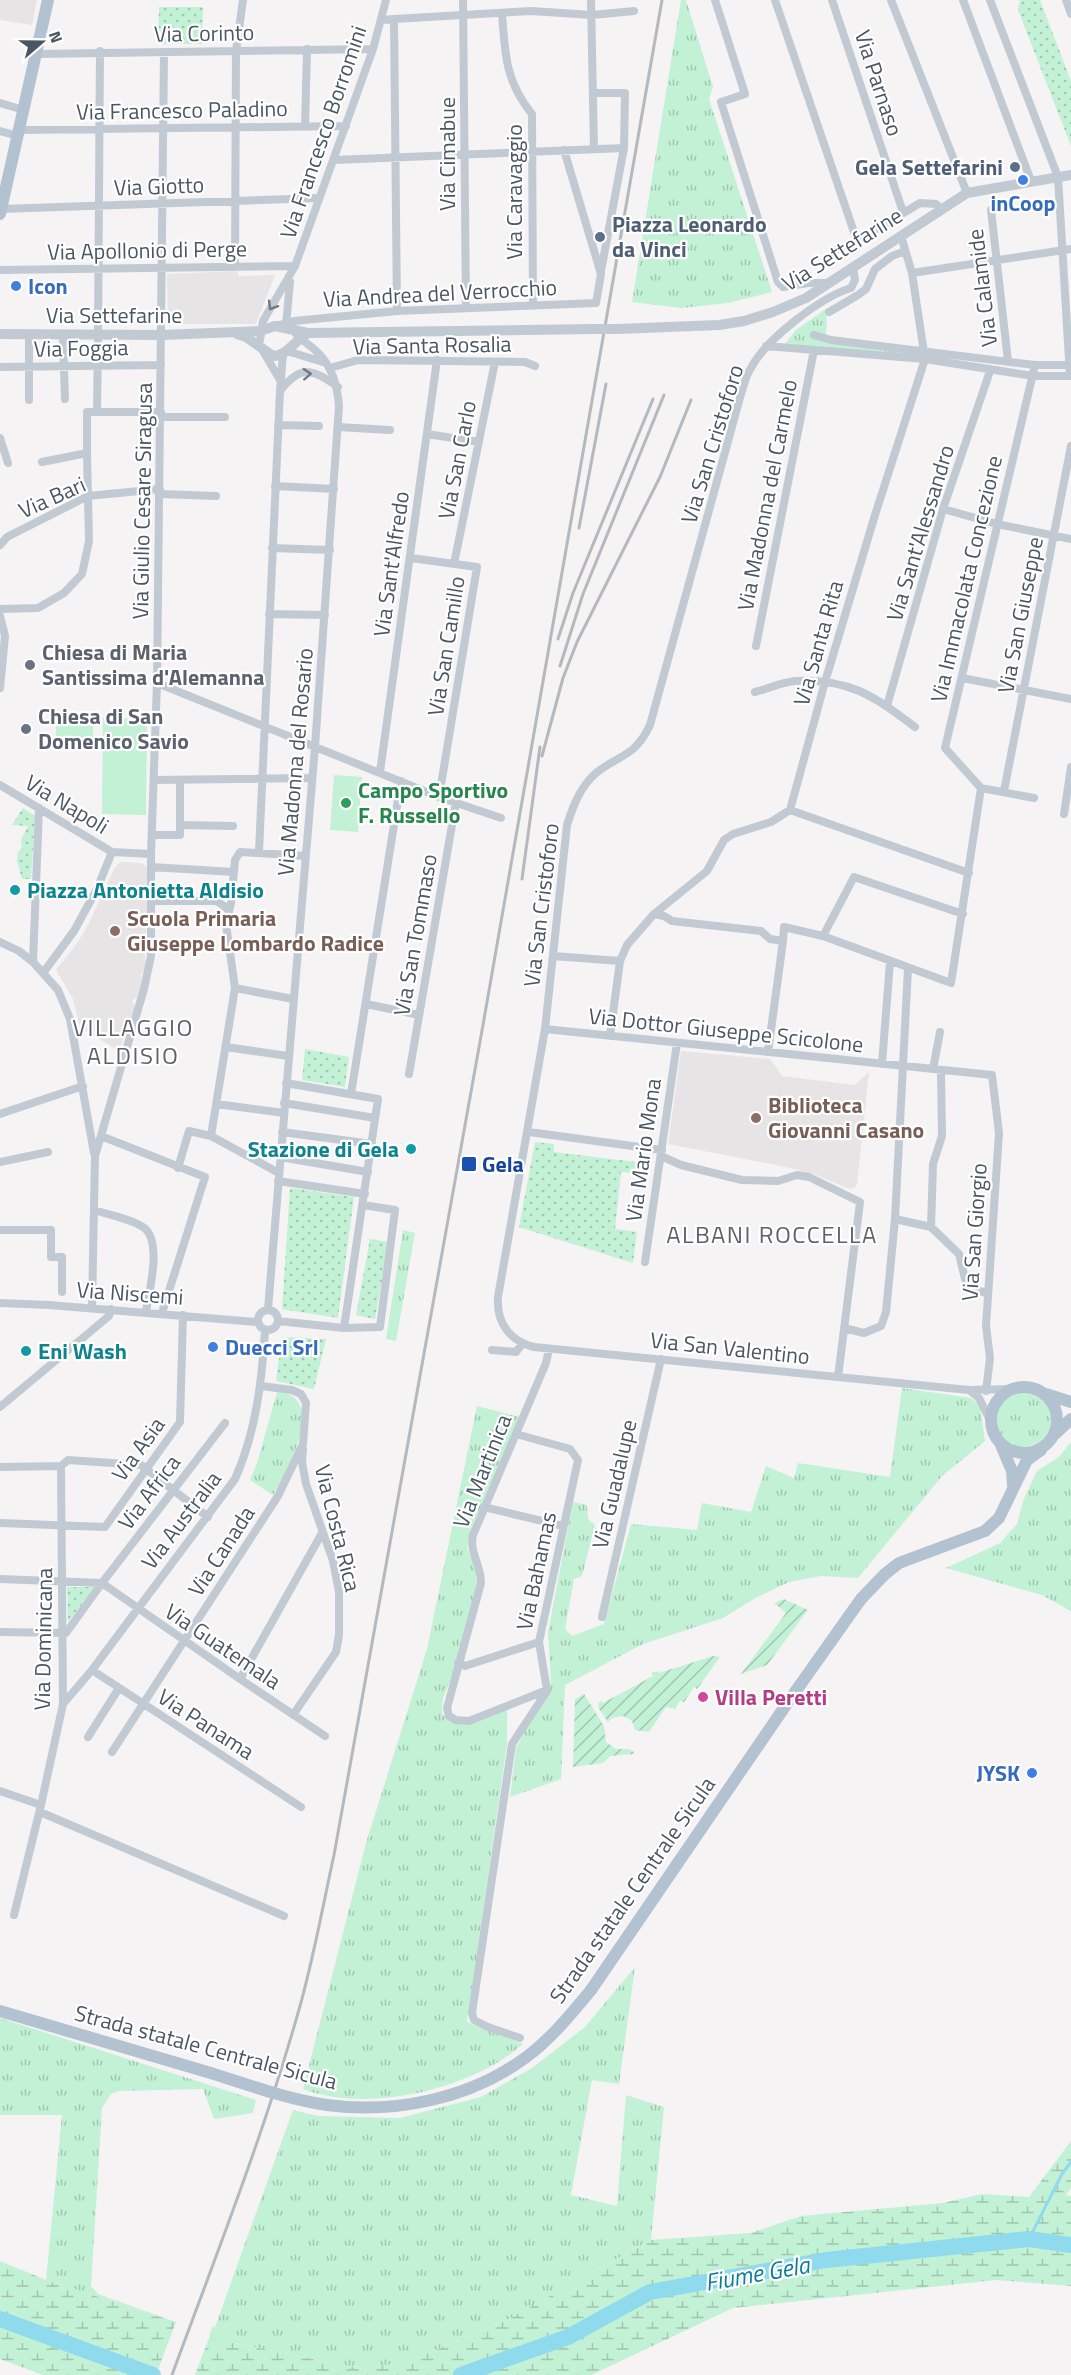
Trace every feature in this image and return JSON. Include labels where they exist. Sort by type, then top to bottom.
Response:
[{"type":"main road","points":[[1,212],[3,189],[19,133],[48,0]]},
{"type":"main road","points":[[1014,1486],[1012,1472],[991,1422],[997,1401],[1004,1394],[1023,1387],[1071,1402]]},
{"type":"main road","points":[[1042,1392],[1055,1407],[1057,1426],[1054,1435]]},
{"type":"main road","points":[[1001,1444],[1020,1454],[1041,1450],[1071,1419]]},
{"type":"main road","name":"Strada statale Centrale Sicula","points":[[0,2011],[295,2098],[355,2108],[420,2103],[490,2079],[525,2058],[554,2032],[591,1990],[861,1599],[899,1563],[985,1531],[999,1518],[1027,1460],[1041,1450]]},
{"type":"street","points":[[235,267],[236,51],[243,0]]},
{"type":"street","name":"Via Francesco Borromini","points":[[291,275],[373,48],[386,0]]},
{"type":"street","name":"Via Cimabue","points":[[463,0],[466,308]]},
{"type":"street","points":[[531,0],[531,11]]},
{"type":"street","points":[[591,0],[594,149]]},
{"type":"street","points":[[715,0],[745,94],[721,102],[778,282],[783,287],[808,283],[830,283]]},
{"type":"street","points":[[775,0],[857,241]]},
{"type":"street","name":"Via Parnaso","points":[[832,0],[903,212]]},
{"type":"street","points":[[891,0],[967,193]]},
{"type":"street","points":[[963,0],[1031,181]]},
{"type":"street","points":[[814,334],[831,340],[924,355],[990,371],[1033,376],[1070,376],[1067,249],[1058,177],[990,0]]},
{"type":"street","points":[[1066,0],[1071,14]]},
{"type":"street","points":[[381,20],[531,11],[592,15],[634,11]]},
{"type":"street","name":"Via Caravaggio","points":[[502,13],[506,63],[521,100],[532,114],[532,306]]},
{"type":"street","points":[[394,19],[397,311]]},
{"type":"street","name":"Via Corinto","points":[[37,54],[100,51],[373,48]]},
{"type":"street","points":[[305,126],[307,50]]},
{"type":"street","points":[[97,412],[100,51]]},
{"type":"street","name":"Via Giulio Cesare Siragusa","points":[[92,1308],[95,1156],[144,988],[151,956],[151,854],[160,491],[164,52]]},
{"type":"street","points":[[593,93],[625,93],[624,148],[601,274]]},
{"type":"street","points":[[0,104],[24,110]]},
{"type":"street","name":"Via Francesco Paladino","points":[[0,131],[19,133],[99,129],[346,126]]},
{"type":"street","points":[[334,160],[624,148]]},
{"type":"street","points":[[564,150],[601,274]]},
{"type":"street","name":"Via Settefarine","points":[[0,334],[98,338],[227,332],[279,334],[617,329],[719,325],[744,321],[773,312],[806,298],[967,193],[1071,175]]},
{"type":"street","name":"Via Giotto","points":[[1,212],[319,198]]},
{"type":"street","name":"Via Settefarine","points":[[838,249],[857,241],[920,203],[936,204],[942,209]]},
{"type":"street","name":"Via Calamide","points":[[991,210],[1008,361]]},
{"type":"street","points":[[901,236],[912,273],[924,355]]},
{"type":"street","points":[[912,273],[1067,249]]},
{"type":"street","points":[[829,312],[858,296],[866,289],[875,269],[892,256],[906,250]]},
{"type":"street","name":"Via Apollonio di Perge","points":[[0,270],[295,266]]},
{"type":"street","name":"Via San Cristoforo","points":[[523,1343],[507,1331],[500,1319],[498,1304],[545,1029],[567,825],[580,792],[591,778],[633,751],[651,725],[741,394],[751,368],[766,346],[793,322],[840,291],[851,288],[855,280],[853,268]]},
{"type":"street","name":"Via Andrea del Verrocchio","points":[[279,334],[397,311],[596,303],[601,274]]},
{"type":"street","points":[[280,381],[290,340],[263,321],[291,275]]},
{"type":"street","points":[[291,275],[273,356],[286,351],[311,357],[328,366]]},
{"type":"street","points":[[227,332],[246,337],[279,334],[319,354],[328,366]]},
{"type":"street","points":[[259,852],[280,391],[279,334]]},
{"type":"street","points":[[29,339],[29,400]]},
{"type":"street","points":[[63,339],[64,399]]},
{"type":"street","points":[[766,346],[924,355],[1035,365],[1069,365]]},
{"type":"street","name":"Via Madonna del Carmelo","points":[[756,646],[814,350]]},
{"type":"street","name":"Via Santa Rita","points":[[790,810],[825,682],[924,355]]},
{"type":"street","name":"Via Santa Rosalia","points":[[328,366],[358,360],[525,362],[535,366]]},
{"type":"street","name":"Via Sant'Alfredo","points":[[380,772],[437,360]]},
{"type":"street","name":"Via San Carlo","points":[[454,564],[495,362]]},
{"type":"street","name":"Via Foggia","points":[[0,367],[161,365]]},
{"type":"street","name":"Via Immacolata Concezione","points":[[981,788],[945,748],[1035,365]]},
{"type":"street","name":"Via Madonna del Rosario","points":[[267,1309],[315,747],[334,489],[338,387],[328,366]]},
{"type":"street","points":[[280,391],[288,380],[299,373],[308,371],[318,373],[338,387]]},
{"type":"street","name":"Via Sant'Alessandro","points":[[887,706],[943,509],[990,371]]},
{"type":"street","points":[[0,609],[38,608],[64,594],[82,574],[89,541],[87,412],[225,417]]},
{"type":"street","points":[[278,425],[319,426]]},
{"type":"street","points":[[338,427],[390,430]]},
{"type":"street","points":[[427,434],[479,442]]},
{"type":"street","points":[[0,438],[8,463]]},
{"type":"street","name":"Via San Giuseppe","points":[[1004,791],[1071,446]]},
{"type":"street","points":[[42,462],[87,453]]},
{"type":"street","points":[[275,486],[334,489]]},
{"type":"street","name":"Via Bari","points":[[0,544],[7,537],[88,496],[160,491],[216,495]]},
{"type":"street","points":[[943,509],[997,524],[1071,539]]},
{"type":"street","points":[[272,548],[330,550]]},
{"type":"street","name":"Via San Camillo","points":[[411,558],[477,567],[439,797]]},
{"type":"street","points":[[269,614],[325,615]]},
{"type":"street","points":[[0,616],[5,636],[0,688]]},
{"type":"street","points":[[962,678],[1071,699]]},
{"type":"street","points":[[754,692],[794,681],[825,682],[855,687],[887,706],[915,727]]},
{"type":"street","points":[[157,683],[439,797],[501,818]]},
{"type":"street","points":[[1064,814],[1071,767]]},
{"type":"street","points":[[154,780],[312,778]]},
{"type":"street","points":[[152,835],[180,835],[180,780]]},
{"type":"street","points":[[351,1094],[401,781]]},
{"type":"street","points":[[0,785],[0,794]]},
{"type":"street","name":"Via Napoli","points":[[0,785],[112,852],[151,854]]},
{"type":"street","points":[[768,1052],[784,927],[823,936],[951,983],[981,788],[1034,798]]},
{"type":"street","name":"Via San Tommaso","points":[[409,1074],[456,801]]},
{"type":"street","points":[[33,962],[39,808]]},
{"type":"street","points":[[610,1036],[620,961],[627,945],[654,914],[707,871],[724,840],[734,834],[771,822],[790,810],[969,873]]},
{"type":"street","points":[[180,825],[233,826]]},
{"type":"street","points":[[43,973],[74,931],[97,889],[112,852]]},
{"type":"street","points":[[211,1136],[235,988],[226,924],[230,910],[235,860],[240,852],[305,856]]},
{"type":"street","points":[[151,867],[234,872]]},
{"type":"street","points":[[823,936],[854,877],[963,914]]},
{"type":"street","points":[[151,901],[217,901],[230,910]]},
{"type":"street","points":[[654,914],[672,921],[761,932],[770,939],[783,941]]},
{"type":"street","points":[[0,942],[20,951],[58,990],[70,1019],[95,1156]]},
{"type":"street","points":[[553,956],[620,961]]},
{"type":"street","points":[[882,1064],[890,962]]},
{"type":"street","points":[[844,1328],[864,1333],[881,1326],[886,1312],[895,1219],[908,969]]},
{"type":"street","points":[[235,988],[293,999]]},
{"type":"street","points":[[366,1004],[419,1015]]},
{"type":"street","name":"Via Dottor Giuseppe Scicolone","points":[[545,1029],[992,1075]]},
{"type":"street","points":[[931,1227],[933,1164],[942,1136],[937,1069],[940,1032]]},
{"type":"street","name":"Via Mario Mona","points":[[645,1262],[677,1043]]},
{"type":"street","points":[[226,1047],[288,1056]]},
{"type":"street","name":"Via San Giorgio","points":[[986,1391],[990,1358],[986,1326],[999,1133],[992,1075]]},
{"type":"street","points":[[286,1083],[378,1099],[344,1328]]},
{"type":"street","points":[[0,1114],[83,1086]]},
{"type":"street","points":[[216,1104],[284,1108],[375,1118]]},
{"type":"street","points":[[178,1168],[189,1131],[211,1136],[278,1177],[365,1194]]},
{"type":"street","points":[[282,1132],[372,1144]]},
{"type":"street","points":[[529,1132],[661,1153],[681,1165],[742,1180],[778,1181],[797,1176],[808,1177],[860,1202],[838,1377]]},
{"type":"street","points":[[101,1136],[205,1177],[162,1313]]},
{"type":"street","points":[[0,1162],[48,1152]]},
{"type":"street","points":[[280,1157],[368,1172]]},
{"type":"street","points":[[278,1321],[344,1328],[380,1327],[395,1210],[363,1205]]},
{"type":"street","points":[[94,1210],[140,1225],[148,1231],[153,1263],[146,1312]]},
{"type":"street","points":[[895,1219],[931,1227],[958,1254],[965,1279],[975,1289],[988,1294]]},
{"type":"street","points":[[0,1230],[51,1230],[51,1257],[62,1257],[62,1292]]},
{"type":"street","name":"Via Niscemi","points":[[0,1303],[162,1313],[257,1322]]},
{"type":"street","points":[[267,1309],[275,1312],[278,1321],[274,1328],[266,1330],[257,1322],[259,1313],[267,1309]]},
{"type":"street","points":[[0,1407],[109,1316],[111,1310]]},
{"type":"street","name":"Via Asia","points":[[61,1525],[105,1527],[180,1422],[183,1315]]},
{"type":"street","name":"Via Australia","points":[[63,1704],[92,1670],[235,1479],[246,1454],[261,1386],[266,1330]]},
{"type":"street","name":"Via San Valentino","points":[[492,1350],[516,1352],[523,1343],[549,1349],[969,1390],[1014,1389]]},
{"type":"street","name":"Via Martinica","points":[[547,1690],[468,1721],[456,1720],[449,1716],[447,1708],[481,1582],[481,1574],[471,1546],[484,1507],[546,1363],[549,1349]]},
{"type":"street","name":"Via Guadalupe","points":[[602,1617],[661,1359]]},
{"type":"street","name":"Via Canada","points":[[112,1752],[278,1496],[303,1444],[306,1403],[301,1394],[292,1390],[261,1386]]},
{"type":"street","points":[[969,1390],[979,1398],[991,1422]]},
{"type":"street","name":"Via Africa","points":[[63,1633],[66,1633],[225,1423]]},
{"type":"street","name":"Via Bahamas","points":[[516,1434],[570,1449],[578,1460],[538,1642],[547,1690]]},
{"type":"street","name":"Via Costa Rica","points":[[293,1715],[336,1652],[339,1635],[339,1592],[333,1561],[306,1484],[302,1462],[303,1444]]},
{"type":"street","points":[[0,1467],[61,1466],[68,1460],[141,1465],[208,1516]]},
{"type":"street","name":"Via Dominicana","points":[[14,1915],[41,1808],[63,1704],[61,1466]]},
{"type":"street","points":[[484,1507],[563,1526]]},
{"type":"street","points":[[0,1523],[61,1525]]},
{"type":"street","points":[[240,1679],[322,1533]]},
{"type":"street","points":[[0,1579],[102,1583]]},
{"type":"street","name":"Via Guatemala","points":[[102,1583],[325,1736]]},
{"type":"street","points":[[0,1632],[63,1633]]},
{"type":"street","points":[[458,1663],[465,1666],[538,1642]]},
{"type":"street","name":"Via Panama","points":[[92,1670],[301,1807]]},
{"type":"street","points":[[88,1737],[119,1688]]},
{"type":"street","points":[[520,2038],[474,2020],[472,2013],[512,1744],[547,1690]]},
{"type":"street","points":[[0,1791],[284,1916]]},
{"type":"shaded area","points":[[0,0],[37,0],[32,25],[0,20]]},
{"type":"shaded area","points":[[238,271],[238,276],[275,275],[256,324],[168,324],[167,274]]},
{"type":"shaded area","name":"Scuola Primaria Giuseppe Lombardo Radice","points":[[121,862],[141,863],[146,866],[148,872],[145,968],[141,975],[142,982],[137,997],[132,1001],[135,1007],[119,1051],[80,1027],[73,999],[56,970],[78,942],[115,867]]},
{"type":"shaded area","points":[[681,1051],[770,1059],[782,1076],[855,1085],[869,1072],[857,1184],[854,1188],[849,1189],[814,1174],[786,1167],[668,1144]]},
{"type":"green space","points":[[681,0],[686,0],[713,87],[709,99],[772,292],[728,303],[681,308],[632,302]]},
{"type":"green space","points":[[1020,0],[1040,0],[1071,81],[1071,146],[1018,10]]},
{"type":"green space","points":[[159,7],[203,7],[202,44],[158,44]]},
{"type":"green space","points":[[827,308],[826,342],[919,352],[919,356],[785,344],[796,330]]},
{"type":"green space","points":[[103,718],[147,719],[146,815],[102,814]]},
{"type":"green space","points":[[56,723],[93,723],[93,742],[56,741]]},
{"type":"green space","name":"Campo Sportivo F. Russello","points":[[334,775],[362,777],[358,832],[330,830]]},
{"type":"green space","points":[[23,808],[35,816],[31,879],[22,879],[17,861],[18,852],[22,849],[21,840],[28,826],[12,825]]},
{"type":"green space","points":[[305,1049],[349,1057],[345,1087],[302,1080]]},
{"type":"green space","points":[[535,1142],[554,1144],[554,1152],[644,1163],[643,1174],[621,1172],[615,1229],[637,1232],[633,1263],[519,1227]]},
{"type":"green space","points":[[290,1188],[354,1197],[338,1318],[282,1309]]},
{"type":"green space","points":[[403,1230],[415,1233],[396,1341],[386,1339]]},
{"type":"green space","points":[[370,1239],[389,1242],[375,1319],[356,1315]]},
{"type":"green space","points":[[282,1337],[326,1339],[314,1389],[276,1381]]},
{"type":"green space","points":[[902,1388],[971,1398],[980,1405],[985,1441],[942,1476],[858,1578],[821,1576],[789,1582],[757,1597],[723,1618],[643,1644],[565,1685],[561,1779],[510,1797],[516,1748],[551,1683],[548,1632],[573,1502],[587,1505],[588,1519],[595,1525],[582,1576],[574,1579],[565,1629],[572,1636],[604,1624],[631,1524],[697,1530],[702,1503],[751,1512],[766,1466],[794,1478],[798,1463],[890,1477]]},
{"type":"green space","points":[[1023,1391],[1034,1393],[1043,1399],[1049,1408],[1051,1419],[1049,1430],[1043,1439],[1034,1445],[1023,1447],[1012,1445],[1003,1439],[997,1430],[995,1419],[997,1408],[1003,1399],[1012,1393]]},
{"type":"green space","points":[[277,1392],[292,1396],[300,1406],[302,1419],[300,1436],[294,1453],[273,1495],[250,1480]]},
{"type":"green space","points":[[477,1406],[520,1417],[471,1528],[467,1548],[475,1568],[477,1587],[458,1663],[443,1698],[442,1713],[449,1720],[464,1724],[473,1723],[507,1709],[507,1744],[467,2022],[523,2044],[502,2060],[448,2085],[388,2098],[358,2099],[329,2096],[303,2089],[366,1843],[427,1649]]},
{"type":"green space","points":[[1071,1442],[1071,1611],[1042,1595],[946,1568],[1000,1543],[1017,1524],[1023,1501],[1037,1471],[1059,1457]]},
{"type":"green space","points":[[67,1587],[95,1587],[68,1622]]},
{"type":"green space","points":[[784,1599],[808,1610],[767,1665],[741,1674],[786,1613],[774,1603]]},
{"type":"green space","points":[[713,1656],[720,1657],[697,1689],[694,1687],[684,1702],[680,1701],[675,1709],[666,1707],[649,1732],[635,1730],[632,1721],[623,1716],[612,1718],[608,1722],[599,1709],[598,1703],[602,1701],[603,1703],[653,1676],[652,1673],[658,1671],[659,1673]]},
{"type":"green space","points":[[584,1694],[604,1726],[606,1742],[616,1749],[629,1749],[634,1752],[633,1754],[610,1756],[603,1763],[573,1767],[575,1699]]},
{"type":"green space","points":[[635,1967],[619,2084],[592,2080],[571,2195],[617,2206],[626,2095],[664,2107],[651,2240],[505,2321],[416,2358],[367,2370],[209,2338],[212,2327],[215,2327],[293,2110],[318,2116],[400,2118],[481,2097],[532,2068],[585,2027]]},
{"type":"green space","points":[[0,2018],[256,2100],[253,2113],[214,2119],[203,2089],[119,2091],[111,2094],[102,2108],[91,2286],[98,2294],[176,2322],[46,2280],[62,2115],[0,2115]]},
{"type":"green space","points":[[1071,2141],[1071,2188],[1066,2195],[1071,2196],[1071,2286],[996,2280],[733,2308],[591,2375],[195,2375],[209,2338],[367,2370],[416,2358],[505,2321],[651,2240],[751,2233],[801,2216],[943,2203],[982,2194],[1029,2197]]},
{"type":"green space","points":[[0,2261],[46,2280],[176,2322],[156,2375],[43,2375],[0,2359]]},
{"type":"waterway","points":[[1029,2239],[1062,2174],[1071,2162]]},
{"type":"waterway","name":"Fiume Gela","points":[[461,2375],[568,2337],[650,2292],[826,2260],[1029,2239],[1071,2245]]},
{"type":"waterway","name":"Fiume Gela","points":[[0,2319],[153,2375]]},
{"type":"railway","points":[[172,2375],[272,2099],[310,1968],[334,1855],[483,1025],[662,0]]},
{"type":"railway","points":[[579,528],[606,384]]},
{"type":"railway","points":[[560,666],[583,594],[664,395]]},
{"type":"railway","points":[[558,639],[573,593],[653,399]]},
{"type":"railway","points":[[542,756],[563,678],[577,642],[660,477],[691,400]]},
{"type":"railway","points":[[522,879],[540,747]]},
{"type":"place","name":"Gela Settefarini","points":[[1015,167]]},
{"type":"place","name":"inCoop","points":[[1023,180]]},
{"type":"place","name":"Piazza Leonardo da Vinci","points":[[600,237]]},
{"type":"place","name":"Icon","points":[[16,286]]},
{"type":"place","name":"Chiesa di Maria Santissima d'Alemanna","points":[[30,665]]},
{"type":"place","name":"Chiesa di San Domenico Savio","points":[[26,729]]},
{"type":"place","name":"Campo Sportivo F. Russello","points":[[346,803]]},
{"type":"place","name":"Piazza Antonietta Aldisio","points":[[15,890]]},
{"type":"place","name":"Scuola Primaria Giuseppe Lombardo Radice","points":[[115,931]]},
{"type":"place","name":"Biblioteca Giovanni Casano","points":[[756,1118]]},
{"type":"place","name":"Stazione di Gela","points":[[411,1149]]},
{"type":"place","name":"Gela","points":[[469,1164]]},
{"type":"place","name":"Duecci Srl","points":[[213,1347]]},
{"type":"place","name":"Eni Wash","points":[[26,1351]]},
{"type":"place","name":"Villa Peretti","points":[[703,1697]]},
{"type":"place","name":"JYSK","points":[[1032,1773]]},
{"type":"district","name":"VILLAGGIO ALDISIO","points":[[133,1041]]},
{"type":"district","name":"ALBANI ROCCELLA","points":[[772,1234]]}]
